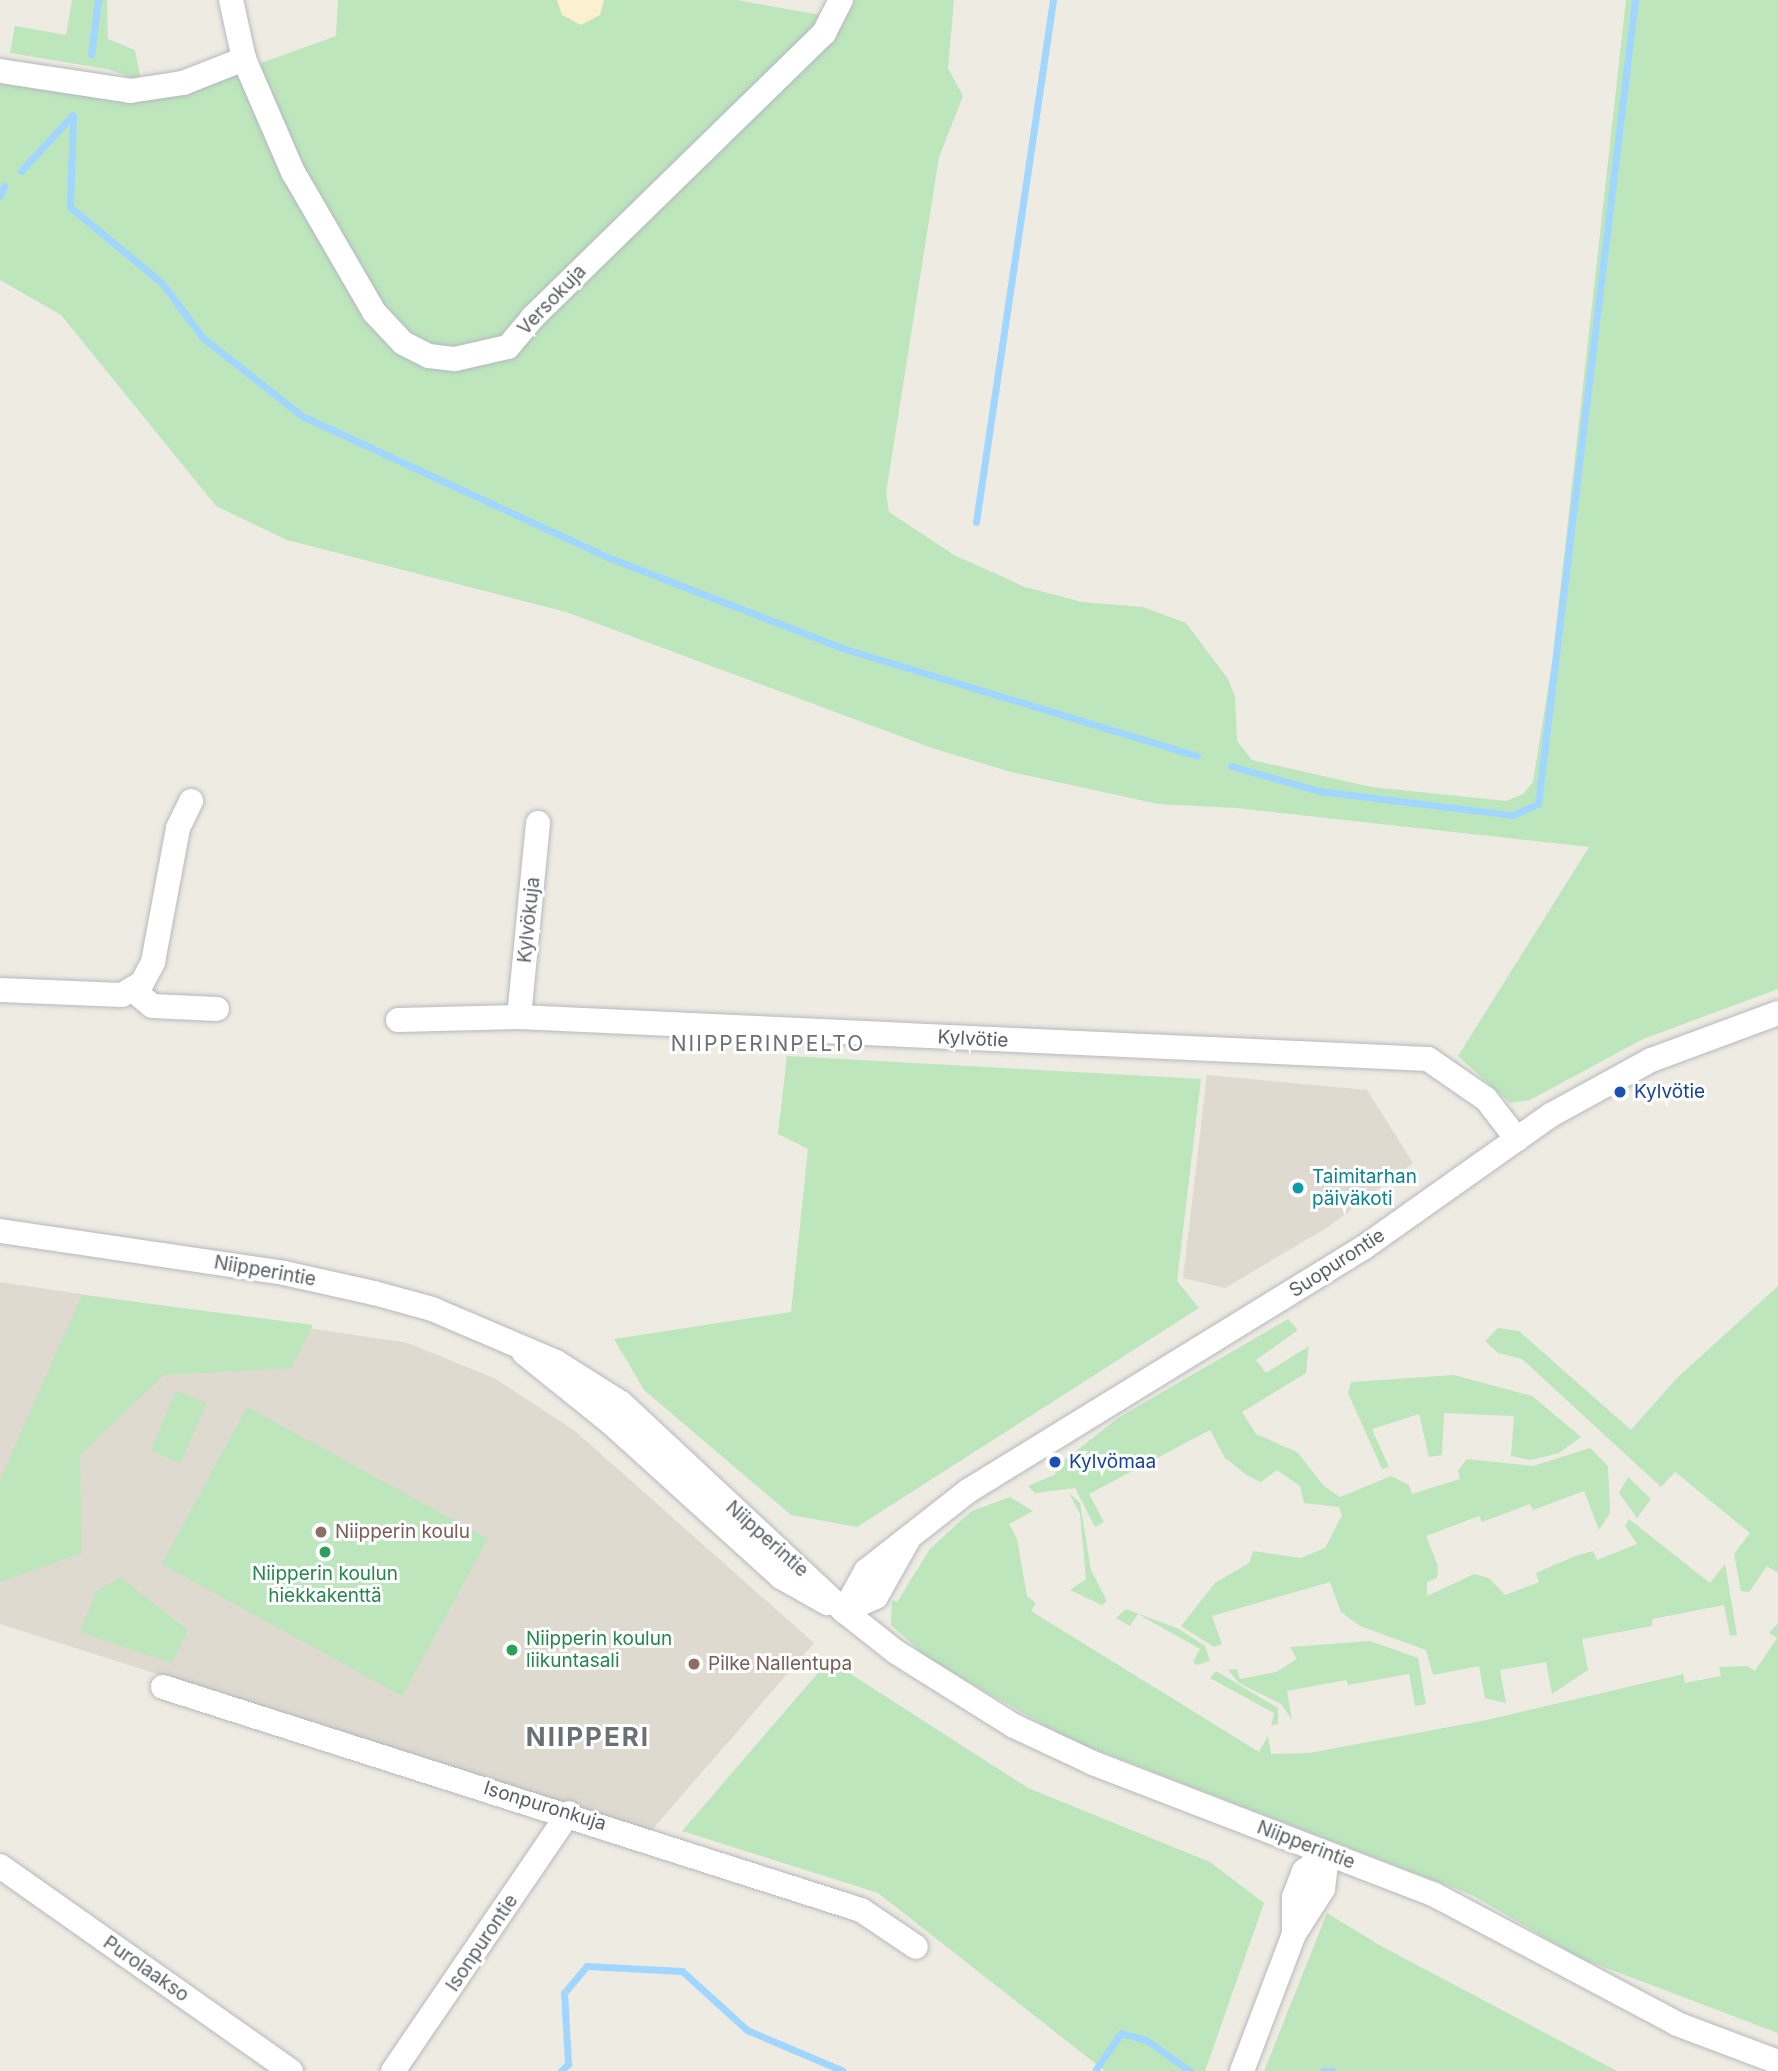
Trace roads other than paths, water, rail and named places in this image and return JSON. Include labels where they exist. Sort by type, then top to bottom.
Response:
[{"type":"street","name":"Versokuja","points":[[231,0],[244,59],[293,172],[374,312],[403,343],[429,356],[455,359],[508,347],[531,318],[824,33],[841,0]]},
{"type":"street","points":[[0,71],[130,91],[183,83],[244,59]]},
{"type":"street","points":[[0,990],[122,995],[132,989],[153,962],[178,828],[191,801]]},
{"type":"street","name":"Kylvökuja","points":[[519,1017],[538,823]]},
{"type":"street","points":[[132,989],[152,1006],[217,1009]]},
{"type":"street","name":"Suopurontie","points":[[844,1611],[876,1597],[908,1538],[1042,1441],[1330,1269],[1517,1139],[1651,1060],[1778,1013]]},
{"type":"street","name":"Kylvötie","points":[[397,1020],[519,1017],[1428,1059],[1486,1099],[1517,1139]]},
{"type":"street","name":"Niipperintie","points":[[0,1231],[284,1273],[374,1293],[432,1309],[520,1349],[781,1577],[844,1611],[895,1652],[1014,1726],[1093,1763],[1433,1894],[1677,2024],[1778,2062]]},
{"type":"street","name":"Isonpuronkuja","points":[[163,1687],[569,1813],[861,1910],[916,1947]]},
{"type":"street","name":"Isonpurontie","points":[[393,2071],[569,1813]]},
{"type":"street","points":[[1242,2071],[1294,1934],[1294,1897],[1304,1871],[1327,1854]]},
{"type":"street","name":"Purolaakso","points":[[0,1866],[291,2071]]},
{"type":"waterway","points":[[91,54],[98,0]]},
{"type":"waterway","points":[[976,522],[1053,0]]},
{"type":"waterway","points":[[1231,766],[1319,791],[1513,815],[1538,804],[1635,0]]},
{"type":"waterway","points":[[73,115],[70,207],[162,283],[203,338],[302,416],[610,558],[842,648],[1197,756]]},
{"type":"waterway","points":[[21,171],[72,116]]},
{"type":"waterway","points":[[0,196],[4,186]]},
{"type":"waterway","points":[[561,2071],[568,2064],[564,1993],[587,1966],[682,1971],[747,2030],[843,2071]]},
{"type":"waterway","points":[[1096,2069],[1121,2033],[1146,2040],[1190,2071]]},
{"type":"waterway","points":[[1323,2071],[1332,2071]]},
{"type":"place","name":"Kylvötie","points":[[1620,1092]]},
{"type":"place","name":"Taimitarhan päiväkoti","points":[[1298,1188]]},
{"type":"place","name":"Kylvömaa","points":[[1055,1462]]},
{"type":"place","name":"Niipperin koulu","points":[[321,1532]]},
{"type":"place","name":"Niipperin koulun hiekkakenttä","points":[[325,1552]]},
{"type":"place","name":"Niipperin koulun liikuntasali","points":[[512,1650]]},
{"type":"place","name":"Pilke Nallentupa","points":[[694,1664]]},
{"type":"district","name":"NIIPPERINPELTO","points":[[768,1044]]},
{"type":"district","name":"NIIPPERI","points":[[588,1737]]}]
